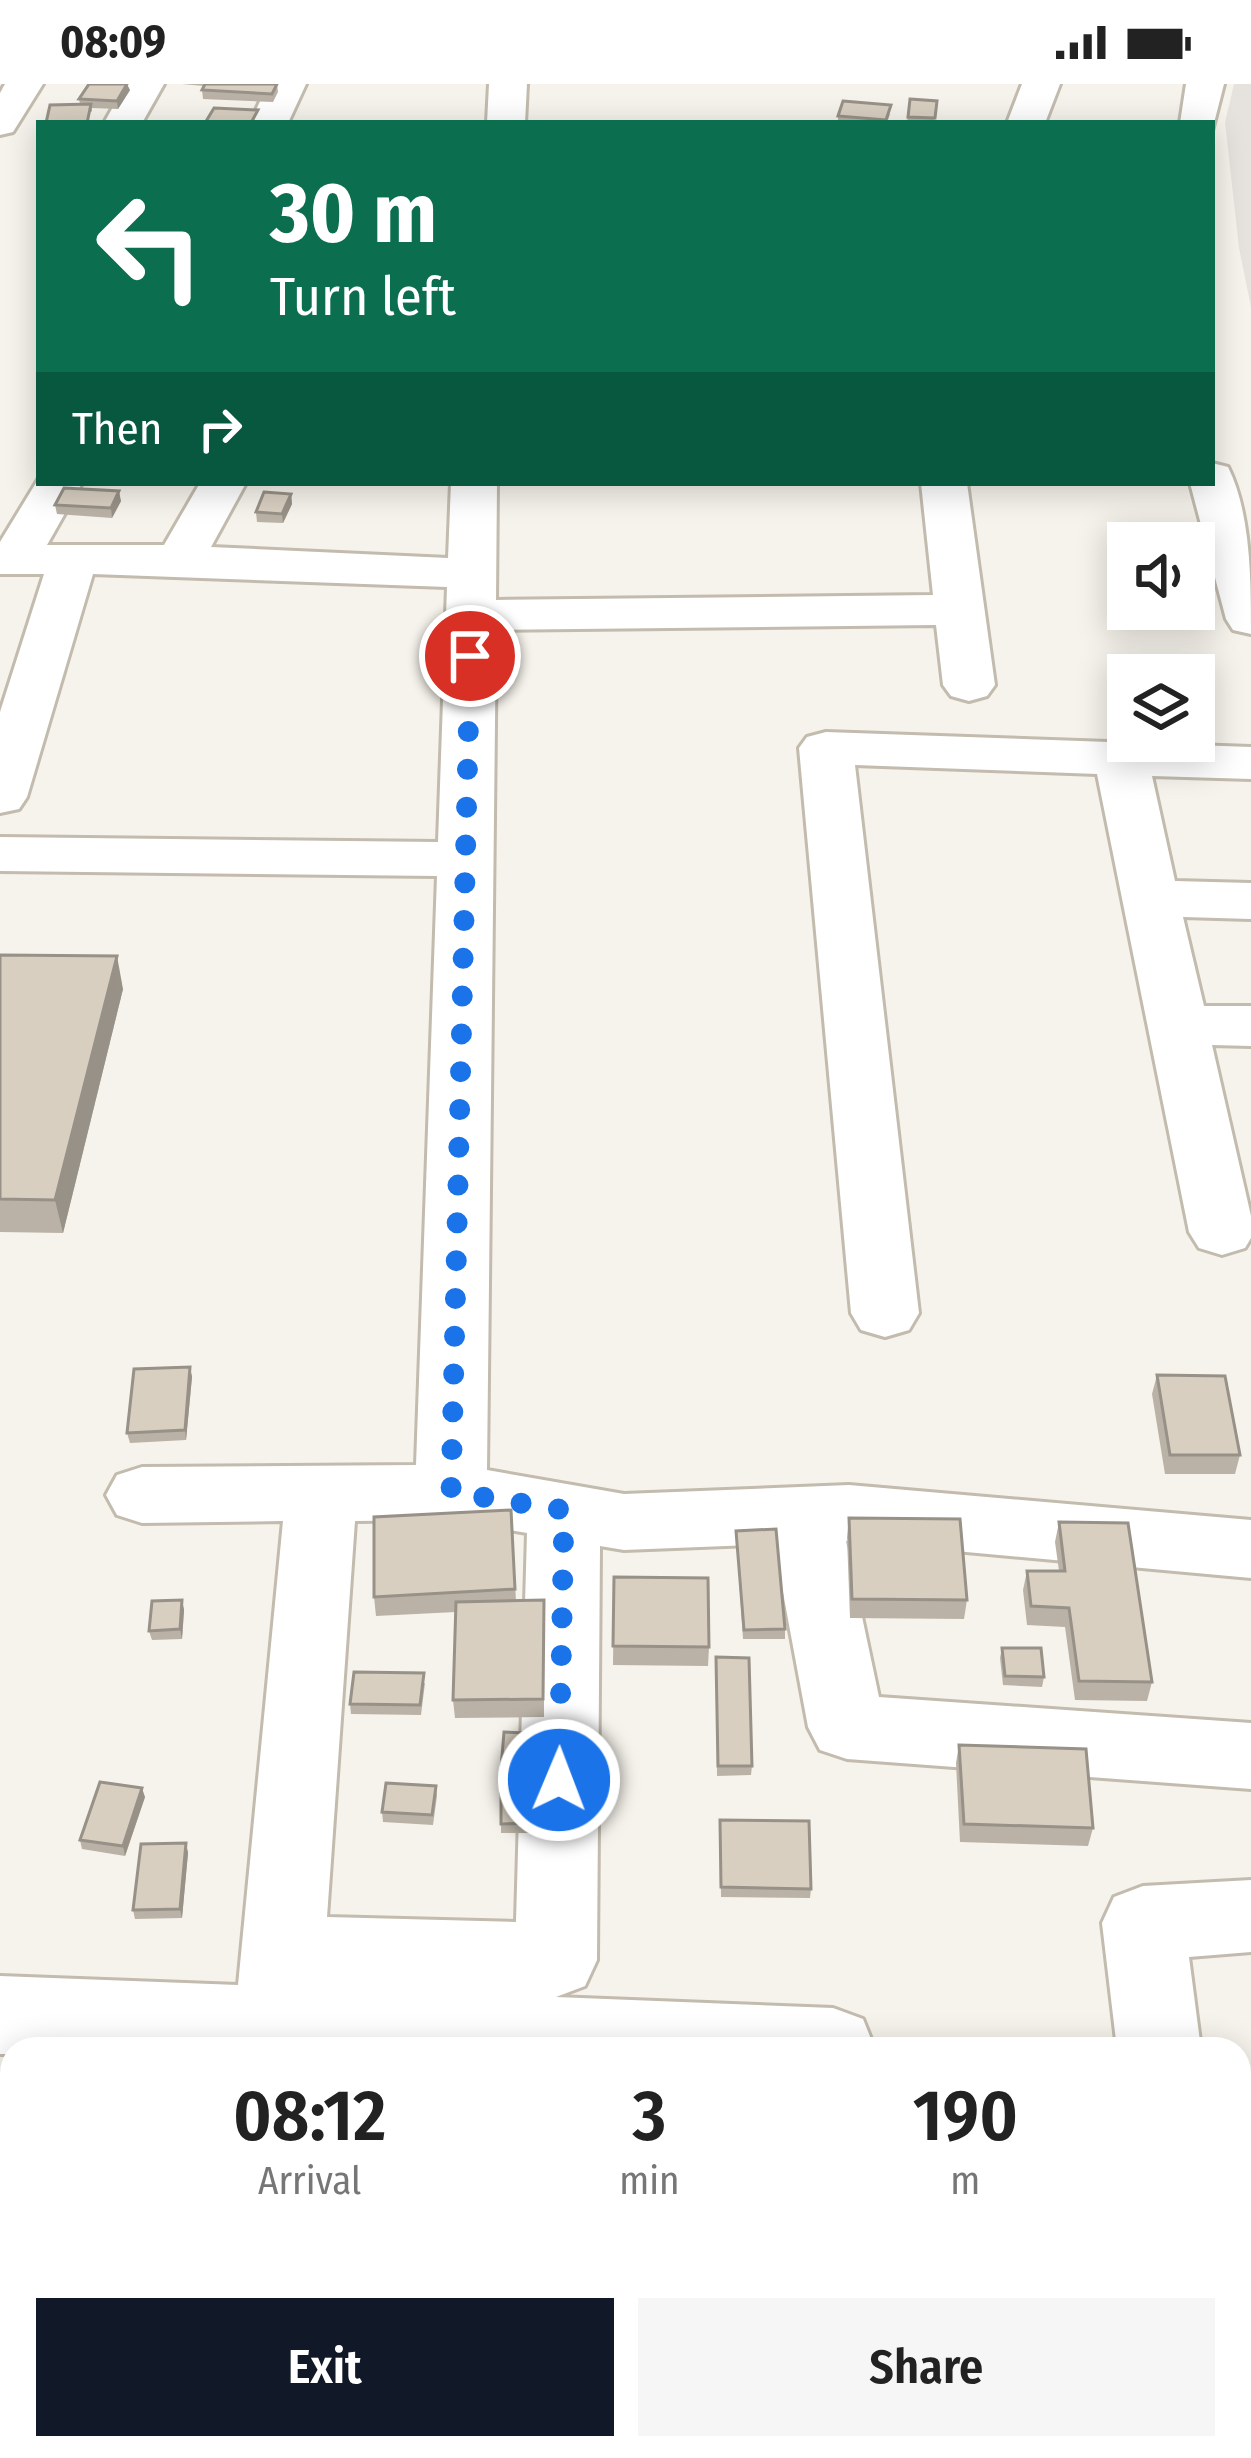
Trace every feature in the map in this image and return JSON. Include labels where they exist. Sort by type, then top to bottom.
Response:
[{"type":"street","points":[[6,144],[25,84]]},
{"type":"street","points":[[125,120],[145,84]]},
{"type":"street","points":[[269,120],[287,84]]},
{"type":"street","points":[[506,120],[508,84]]},
{"type":"street","points":[[1027,120],[1041,84]]},
{"type":"street","points":[[1199,120],[1205,84]]},
{"type":"street","points":[[1215,459],[1251,461]]},
{"type":"street","points":[[7,558],[57,486]]},
{"type":"street","points":[[181,560],[221,486]]},
{"type":"street","points":[[451,1492],[474,486]]},
{"type":"street","points":[[944,486],[969,685]]},
{"type":"street","points":[[1214,486],[1251,620]]},
{"type":"street","points":[[7,558],[181,560],[471,595],[960,610]]},
{"type":"street","points":[[0,796],[74,559]]},
{"type":"street","points":[[886,1313],[826,748],[1107,758]]},
{"type":"street","points":[[1122,762],[1222,1232]]},
{"type":"street","points":[[1215,762],[1251,763]]},
{"type":"street","points":[[0,854],[465,859]]},
{"type":"street","points":[[1151,898],[1251,901]]},
{"type":"street","points":[[1178,1025],[1251,1026]]},
{"type":"street","points":[[142,1495],[451,1492],[624,1522],[849,1513],[1251,1549]]},
{"type":"street","points":[[279,1989],[321,1494]]},
{"type":"street","points":[[4,2027],[279,1989],[556,1960],[564,1510]]},
{"type":"street","points":[[804,1514],[847,1727],[1251,1756]]},
{"type":"street","points":[[1157,2037],[1143,1923],[1251,1916]]},
{"type":"street","points":[[279,1989],[737,2037]]},
{"type":"shaded area","points":[[1234,84],[1251,84],[1251,307],[1239,248],[1225,122]]},
{"type":"building","points":[[89,84],[127,84],[117,101],[79,99]]},
{"type":"building","points":[[205,84],[277,84],[272,94],[202,90]]},
{"type":"building","points":[[910,99],[937,101],[935,118],[908,117]]},
{"type":"building","points":[[843,101],[891,105],[886,120],[838,116]]},
{"type":"building","points":[[91,104],[88,120],[47,120],[50,105]]},
{"type":"building","points":[[214,108],[258,110],[253,120],[207,120]]},
{"type":"building","points":[[64,488],[119,491],[111,508],[55,505]]},
{"type":"building","points":[[264,492],[291,494],[282,514],[256,512]]},
{"type":"building","points":[[0,955],[117,956],[55,1200],[0,1199]]},
{"type":"building","points":[[190,1367],[185,1430],[127,1433],[134,1369]]},
{"type":"building","points":[[1157,1375],[1225,1376],[1240,1455],[1170,1455]]},
{"type":"building","points":[[511,1510],[515,1589],[374,1597],[374,1517]]},
{"type":"building","points":[[849,1518],[960,1519],[967,1600],[852,1599]]},
{"type":"building","points":[[1059,1522],[1128,1523],[1152,1682],[1079,1681],[1069,1608],[1031,1606],[1027,1571],[1065,1571]]},
{"type":"building","points":[[776,1529],[785,1629],[744,1630],[736,1531]]},
{"type":"building","points":[[614,1577],[708,1578],[709,1647],[613,1646]]},
{"type":"building","points":[[182,1600],[180,1629],[149,1631],[152,1601]]},
{"type":"building","points":[[544,1600],[543,1699],[453,1700],[456,1602]]},
{"type":"building","points":[[1002,1648],[1041,1648],[1044,1677],[1005,1676]]},
{"type":"building","points":[[716,1657],[749,1658],[752,1766],[718,1766]]},
{"type":"building","points":[[354,1672],[424,1673],[420,1705],[350,1704]]},
{"type":"building","points":[[504,1732],[552,1734],[549,1770],[501,1768]]},
{"type":"building","points":[[959,1745],[1086,1749],[1093,1828],[964,1824]]},
{"type":"building","points":[[100,1782],[142,1788],[123,1846],[80,1840]]},
{"type":"building","points":[[386,1783],[436,1786],[432,1815],[382,1812]]},
{"type":"building","points":[[542,1784],[543,1823],[501,1824],[501,1785]]},
{"type":"building","points":[[720,1820],[809,1821],[811,1889],[721,1887]]},
{"type":"building","points":[[186,1843],[180,1909],[133,1910],[141,1844]]},
{"type":"route","points":[[470,656],[451,1492],[564,1510],[559,1780]]}]
